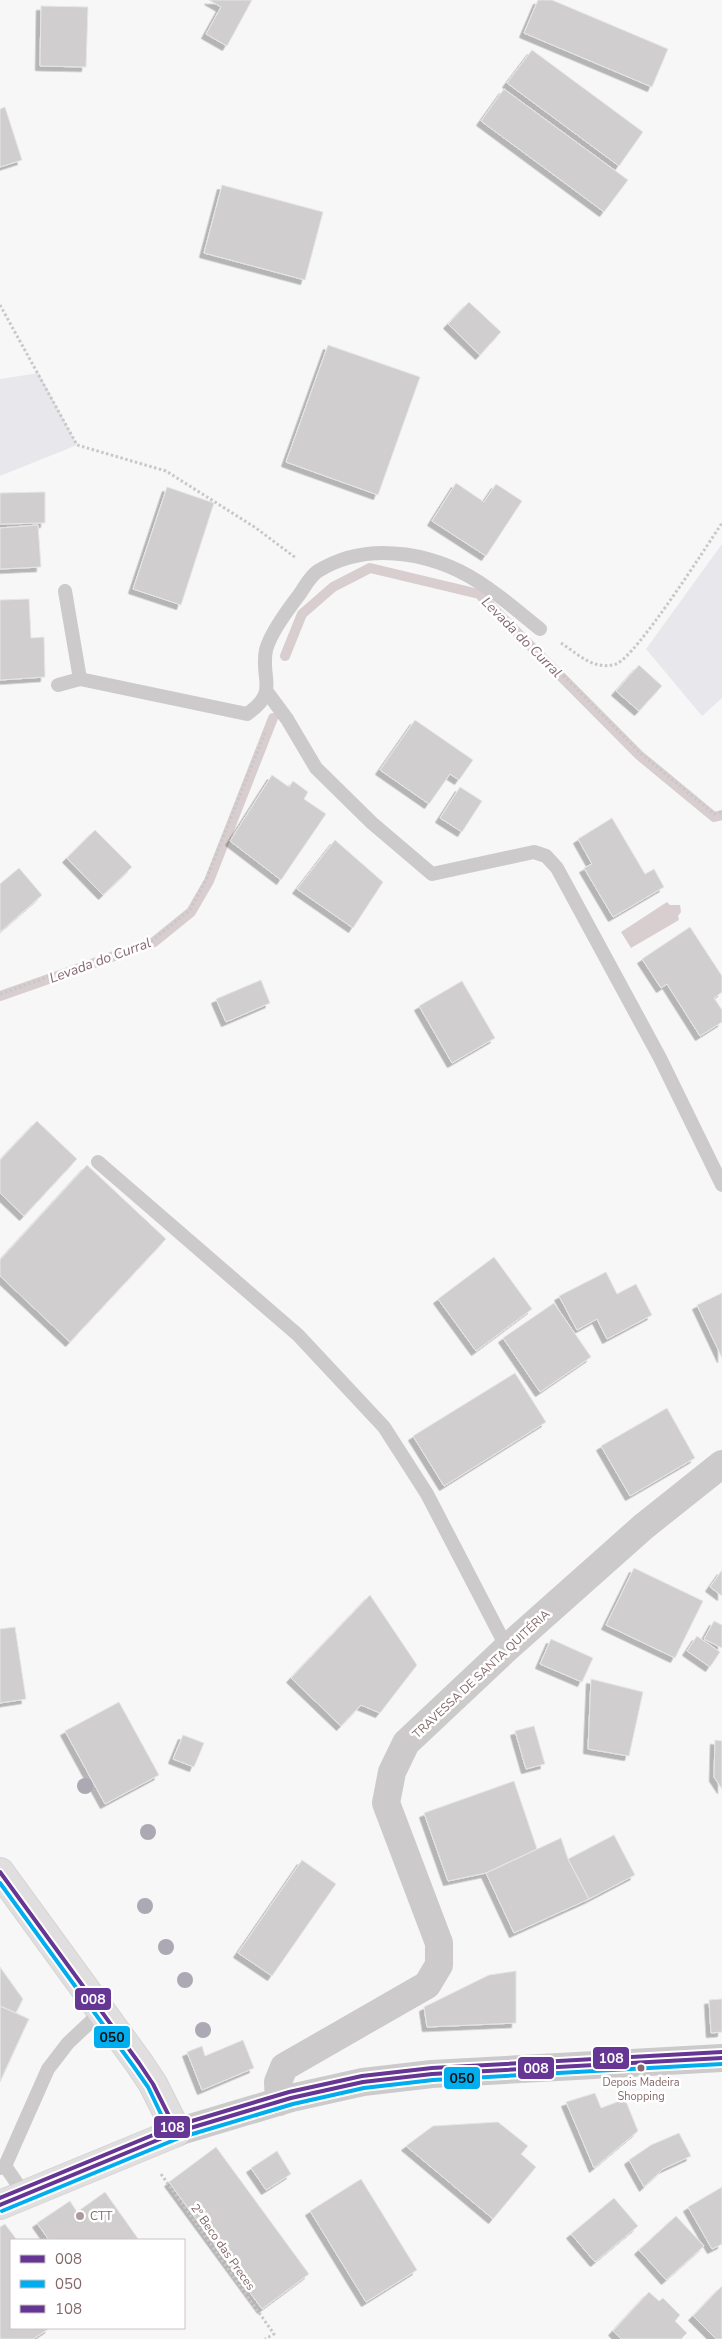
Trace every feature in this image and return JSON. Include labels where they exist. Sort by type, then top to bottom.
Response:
[{"type":"street","name":"TRAVESSA DE SANTA QUITÉRIA","points":[[279,2102],[278,2082],[284,2067],[427,1985],[439,1965],[439,1943],[386,1804],[392,1772],[406,1743],[507,1648],[644,1527],[722,1464]]},
{"type":"street","points":[[0,1872],[153,2084],[177,2132]]},
{"type":"street","points":[[12,2200],[177,2132],[279,2102],[363,2082],[432,2074],[722,2058]]},
{"type":"lane","points":[[58,685],[80,679],[248,714],[260,705],[267,692],[266,650],[285,613],[316,572],[338,562],[367,554],[393,552],[421,558],[456,570],[488,588],[540,629]]},
{"type":"lane","points":[[65,591],[80,679]]},
{"type":"lane","points":[[267,692],[287,719],[316,768],[372,823],[432,874],[534,852],[546,856],[557,868],[660,1058],[722,1185]]},
{"type":"lane","points":[[98,1162],[298,1335],[384,1427],[427,1494],[507,1648]]},
{"type":"lane","points":[[12,2200],[2,2167],[48,2069],[68,2043],[101,2012]]},
{"type":"path","points":[[0,305],[77,445],[166,471],[256,528],[316,572]]},
{"type":"path","points":[[540,629],[594,665],[617,664],[638,645],[722,523]]},
{"type":"path","points":[[536,648],[640,753],[714,814],[722,812]]},
{"type":"path","points":[[0,994],[153,940],[190,910],[206,880],[271,717],[260,705]]},
{"type":"path","name":"2º Beco das Preces","points":[[158,2169],[274,2334],[265,2339]]},
{"type":"shaded area","points":[[39,373],[77,445],[0,476],[0,379]]},
{"type":"shaded area","points":[[722,544],[722,698],[702,716],[646,649]]},
{"type":"shaded area","points":[[667,902],[670,905],[680,905],[679,920],[631,948],[621,932]]},
{"type":"building","points":[[209,0],[252,0],[227,46],[206,34],[221,7]]},
{"type":"building","points":[[538,0],[552,0],[668,49],[652,87],[524,33]]},
{"type":"building","points":[[41,6],[88,7],[86,67],[40,66]]},
{"type":"building","points":[[532,50],[643,132],[619,166],[507,83]]},
{"type":"building","points":[[504,89],[628,180],[604,212],[481,121]]},
{"type":"building","points":[[5,107],[22,160],[0,167],[0,109]]},
{"type":"building","points":[[222,185],[323,212],[305,280],[204,253]]},
{"type":"building","points":[[469,302],[501,332],[480,355],[448,324]]},
{"type":"building","points":[[328,345],[420,377],[378,495],[286,462]]},
{"type":"building","points":[[456,483],[484,502],[496,484],[522,501],[486,556],[432,521]]},
{"type":"building","points":[[167,487],[214,503],[181,605],[133,589]]},
{"type":"building","points":[[45,492],[45,523],[0,524],[0,493]]},
{"type":"building","points":[[38,525],[41,567],[0,569],[0,528]]},
{"type":"building","points":[[29,599],[31,638],[44,637],[45,677],[0,680],[0,600]]},
{"type":"building","points":[[639,665],[662,686],[639,711],[616,691]]},
{"type":"building","points":[[415,720],[473,760],[459,780],[450,774],[429,804],[380,770]]},
{"type":"building","points":[[272,775],[289,787],[293,781],[308,792],[304,799],[326,814],[281,880],[230,841]]},
{"type":"building","points":[[460,787],[482,801],[462,832],[440,818]]},
{"type":"building","points":[[612,818],[645,874],[654,869],[664,887],[613,917],[584,868],[592,864],[578,839]]},
{"type":"building","points":[[95,830],[132,867],[103,895],[67,858]]},
{"type":"building","points":[[335,840],[383,882],[353,928],[297,889]]},
{"type":"building","points":[[19,868],[42,895],[0,932],[0,884]]},
{"type":"building","points":[[690,927],[722,976],[722,992],[714,998],[722,1010],[722,1022],[700,1036],[667,984],[661,988],[642,959]]},
{"type":"building","points":[[261,980],[270,1003],[226,1022],[216,999]]},
{"type":"building","points":[[462,981],[495,1038],[452,1063],[419,1006]]},
{"type":"building","points":[[37,1121],[77,1159],[24,1216],[0,1193],[0,1160]]},
{"type":"building","points":[[87,1165],[166,1239],[70,1342],[0,1276],[0,1260]]},
{"type":"building","points":[[494,1257],[532,1309],[476,1351],[438,1299]]},
{"type":"building","points":[[606,1272],[617,1294],[636,1284],[652,1315],[607,1339],[597,1319],[577,1330],[559,1296]]},
{"type":"building","points":[[722,1293],[722,1358],[697,1305]]},
{"type":"building","points":[[554,1303],[591,1357],[540,1392],[503,1338]]},
{"type":"building","points":[[515,1373],[546,1422],[444,1486],[413,1436]]},
{"type":"building","points":[[667,1408],[695,1458],[630,1496],[601,1446]]},
{"type":"building","points":[[634,1568],[703,1601],[675,1658],[606,1625]]},
{"type":"building","points":[[722,1570],[722,1596],[710,1587]]},
{"type":"building","points":[[370,1595],[417,1665],[380,1713],[361,1705],[341,1726],[291,1678]]},
{"type":"building","points":[[714,1621],[722,1625],[722,1648],[704,1639]]},
{"type":"building","points":[[15,1627],[26,1699],[0,1703],[0,1629]]},
{"type":"building","points":[[697,1636],[720,1652],[710,1667],[687,1651]]},
{"type":"building","points":[[551,1639],[593,1658],[582,1682],[540,1664]]},
{"type":"building","points":[[591,1679],[643,1692],[629,1756],[588,1749]]},
{"type":"building","points":[[119,1702],[159,1775],[105,1804],[65,1731]]},
{"type":"building","points":[[534,1726],[545,1764],[526,1769],[515,1731]]},
{"type":"building","points":[[183,1735],[204,1743],[194,1767],[173,1759]]},
{"type":"building","points":[[715,1740],[722,1741],[722,1789],[714,1777]]},
{"type":"building","points":[[514,1781],[537,1849],[486,1873],[448,1881],[424,1813]]},
{"type":"building","points":[[614,1835],[635,1875],[589,1899],[568,1859]]},
{"type":"building","points":[[561,1838],[568,1859],[589,1899],[514,1933],[486,1873]]},
{"type":"building","points":[[302,1860],[336,1884],[272,1976],[238,1953]]},
{"type":"building","points":[[0,1967],[23,1999],[16,2013],[29,2019],[0,2082]]},
{"type":"building","points":[[0,1967],[23,1999],[16,2013],[0,2006]]},
{"type":"building","points":[[516,1971],[516,2023],[427,2027],[424,2007],[489,1975]]},
{"type":"building","points":[[722,1999],[722,2032],[711,2033],[709,2000]]},
{"type":"building","points":[[0,2006],[29,2019],[0,2082]]},
{"type":"building","points":[[243,2040],[254,2068],[202,2090],[187,2052],[202,2046],[205,2056]]},
{"type":"building","points":[[595,2093],[601,2108],[625,2099],[638,2131],[594,2168],[566,2102]]},
{"type":"building","points":[[498,2122],[528,2146],[521,2154],[536,2167],[493,2219],[406,2146],[433,2126]]},
{"type":"building","points":[[679,2133],[691,2156],[663,2169],[644,2187],[629,2160],[651,2145]]},
{"type":"building","points":[[216,2147],[309,2274],[262,2309],[169,2182]]},
{"type":"building","points":[[277,2151],[291,2174],[266,2190],[251,2168]]},
{"type":"building","points":[[361,2179],[417,2270],[366,2302],[310,2211]]},
{"type":"building","points":[[722,2187],[722,2244],[712,2249],[688,2207]]},
{"type":"building","points":[[105,2192],[138,2239],[48,2239],[37,2223],[70,2201],[77,2212]]},
{"type":"building","points":[[614,2198],[638,2226],[595,2262],[571,2234]]},
{"type":"building","points":[[676,2216],[704,2246],[666,2280],[639,2250]]},
{"type":"building","points":[[5,2224],[16,2239],[10,2239],[10,2329],[48,2329],[33,2339],[1,2339],[0,2337],[0,2227]]},
{"type":"building","points":[[722,2286],[722,2339],[716,2339],[693,2316]]},
{"type":"building","points":[[649,2292],[659,2301],[663,2298],[680,2315],[675,2321],[687,2333],[681,2339],[621,2339],[613,2331]]},
{"type":"waterway","name":"Levada do Curral","points":[[285,656],[302,614],[333,587],[370,568],[479,594],[639,755],[714,817],[722,815]]},
{"type":"waterway","name":"Levada do Curral","points":[[0,996],[154,942],[191,912],[209,881],[273,718]]},
{"type":"transit line","name":"008","points":[[0,1872],[139,2063],[153,2084],[177,2132]]},
{"type":"transit line","name":"050","points":[[0,1883],[148,2087],[171,2135]]},
{"type":"transit line","name":"108","points":[[0,2198],[175,2126],[289,2092],[362,2076],[432,2068],[722,2052]]},
{"type":"transit line","name":"008","points":[[0,2205],[177,2132],[291,2098],[363,2082],[432,2074],[722,2058]]},
{"type":"transit line","name":"050","points":[[2,2211],[179,2138],[293,2104],[364,2088],[433,2080],[722,2064]]},
{"type":"place","name":"Depois Madeira Shopping","points":[[641,2068]]},
{"type":"place","name":"CTT","points":[[80,2216]]}]
